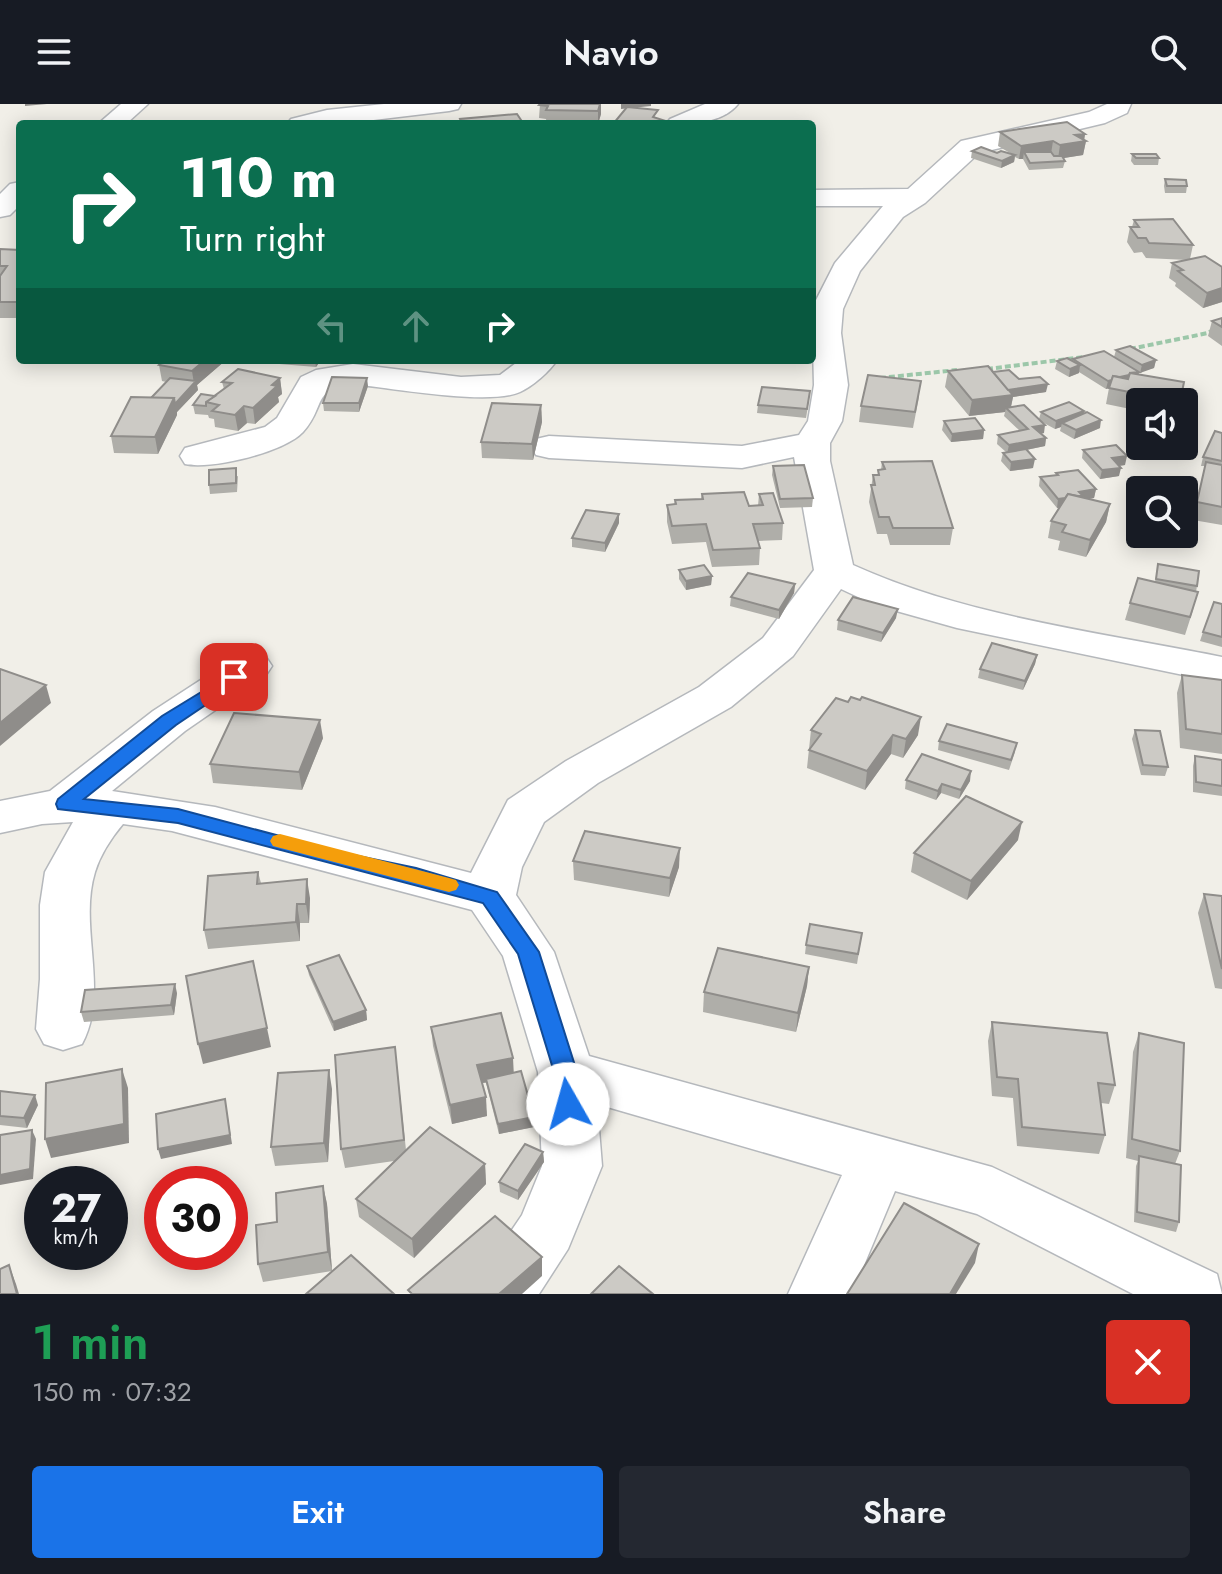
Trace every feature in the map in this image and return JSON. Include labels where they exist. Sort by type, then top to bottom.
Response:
[{"type":"street","points":[[116,120],[136,104]]},
{"type":"street","points":[[318,120],[449,104]]},
{"type":"street","points":[[688,120],[726,104]]},
{"type":"street","points":[[490,897],[497,867],[525,812],[582,772],[715,697],[778,647],[834,571],[812,461],[812,443],[825,421],[831,385],[819,309],[846,269],[893,211],[915,197],[970,147],[1096,118],[1118,108],[1119,104]]},
{"type":"street","points":[[0,209],[16,194]]},
{"type":"street","points":[[816,198],[915,197]]},
{"type":"street","points":[[198,456],[278,435],[291,424],[313,384],[328,377],[353,374],[461,387],[508,385],[536,364]]},
{"type":"street","points":[[549,447],[742,457],[812,443]]},
{"type":"street","points":[[834,571],[889,596],[957,616],[1222,670]]},
{"type":"street","points":[[87,806],[169,721],[251,666]]},
{"type":"street","points":[[63,1029],[67,979],[65,905],[70,872],[94,827],[87,806]]},
{"type":"street","points":[[0,817],[30,808],[87,806],[178,816],[344,860],[416,875],[490,897],[528,952],[566,1072],[572,1166],[546,1230],[504,1294]]},
{"type":"street","points":[[566,1072],[992,1193],[1195,1294]]},
{"type":"street","points":[[820,1294],[878,1161]]},
{"type":"path","points":[[1129,349],[1208,333],[1222,325]]},
{"type":"path","points":[[985,370],[1087,356]]},
{"type":"path","points":[[831,385],[926,371],[970,370]]},
{"type":"building","points":[[540,104],[600,104],[598,111],[546,110],[548,106]]},
{"type":"building","points":[[627,107],[658,110],[653,117],[663,120],[616,120]]},
{"type":"building","points":[[517,114],[521,120],[460,120]]},
{"type":"building","points":[[1067,122],[1085,134],[1075,135],[1086,141],[1060,145],[1053,141],[1021,146],[1000,132]]},
{"type":"building","points":[[981,147],[1015,155],[1002,161],[972,151]]},
{"type":"building","points":[[1024,152],[1051,152],[1054,156],[1062,156],[1065,161],[1030,163]]},
{"type":"building","points":[[1132,154],[1156,154],[1159,158],[1136,158]]},
{"type":"building","points":[[1165,179],[1186,180],[1187,186],[1167,186]]},
{"type":"building","points":[[1173,219],[1193,245],[1149,243],[1146,238],[1138,238],[1130,227],[1139,227],[1134,220]]},
{"type":"building","points":[[0,249],[16,250],[16,302],[0,302],[0,276],[7,266],[0,266]]},
{"type":"building","points":[[1205,256],[1222,267],[1222,288],[1207,293],[1172,263]]},
{"type":"building","points":[[1222,318],[1222,327],[1212,321]]},
{"type":"building","points":[[1130,346],[1156,360],[1142,365],[1116,350]]},
{"type":"building","points":[[1104,351],[1139,372],[1113,376],[1108,381],[1073,359]]},
{"type":"building","points":[[1067,358],[1080,365],[1070,369],[1057,361]]},
{"type":"building","points":[[160,364],[200,364],[192,371]]},
{"type":"building","points":[[988,366],[1013,395],[972,400],[948,371]]},
{"type":"building","points":[[238,369],[280,378],[272,385],[277,386],[253,408],[244,406],[235,415],[212,411],[219,405],[206,402],[232,383],[222,382]]},
{"type":"building","points":[[1009,370],[1019,379],[1040,377],[1048,384],[1008,390],[993,372]]},
{"type":"building","points":[[1130,373],[1184,382],[1183,388],[1126,388],[1126,391],[1109,388],[1113,376],[1128,379]]},
{"type":"building","points":[[868,375],[921,381],[915,412],[861,406]]},
{"type":"building","points":[[332,377],[367,378],[359,403],[323,403]]},
{"type":"building","points":[[170,378],[196,381],[175,404],[174,398],[151,398]]},
{"type":"building","points":[[762,387],[810,391],[807,409],[758,405]]},
{"type":"building","points":[[201,394],[215,396],[206,402],[206,406],[193,405]]},
{"type":"building","points":[[131,397],[174,398],[155,437],[111,436]]},
{"type":"building","points":[[1069,402],[1084,411],[1056,421],[1041,412]]},
{"type":"building","points":[[492,403],[541,405],[532,444],[481,442]]},
{"type":"building","points":[[1024,405],[1045,425],[1033,427],[1046,438],[1009,445],[998,435],[1028,429],[1006,408]]},
{"type":"building","points":[[1087,412],[1101,420],[1076,430],[1062,423]]},
{"type":"building","points":[[975,418],[984,430],[952,434],[944,421]]},
{"type":"building","points":[[1215,431],[1222,433],[1222,461],[1203,457]]},
{"type":"building","points":[[1116,445],[1126,456],[1112,458],[1121,468],[1102,470],[1083,450]]},
{"type":"building","points":[[1026,449],[1035,459],[1011,462],[1003,453]]},
{"type":"building","points":[[932,461],[953,528],[893,528],[889,517],[879,517],[871,485],[875,485],[873,475],[879,475],[878,470],[885,469],[882,462]]},
{"type":"building","points":[[1206,462],[1222,465],[1222,507],[1198,502]]},
{"type":"building","points":[[804,465],[813,498],[780,499],[773,466]]},
{"type":"building","points":[[236,468],[236,483],[209,485],[209,470]]},
{"type":"building","points":[[1078,470],[1096,489],[1079,492],[1083,496],[1068,494],[1058,499],[1040,477],[1058,475],[1056,473]]},
{"type":"building","points":[[744,492],[749,506],[763,505],[759,494],[773,493],[783,523],[753,524],[760,548],[713,550],[706,524],[672,526],[667,505],[676,504],[675,500],[703,499],[702,494]]},
{"type":"building","points":[[1068,494],[1110,504],[1090,540],[1062,532],[1066,525],[1051,521]]},
{"type":"building","points":[[586,510],[619,514],[605,543],[572,538]]},
{"type":"building","points":[[1158,564],[1199,571],[1197,586],[1156,579]]},
{"type":"building","points":[[704,565],[712,576],[686,581],[679,570]]},
{"type":"building","points":[[748,573],[795,584],[779,610],[731,597]]},
{"type":"building","points":[[1138,578],[1198,592],[1190,617],[1130,603]]},
{"type":"building","points":[[853,597],[898,609],[883,633],[838,620]]},
{"type":"building","points":[[1214,602],[1222,604],[1222,637],[1203,632]]},
{"type":"building","points":[[992,643],[1037,655],[1025,681],[980,669]]},
{"type":"building","points":[[0,669],[46,685],[0,723]]},
{"type":"building","points":[[1182,675],[1222,680],[1222,734],[1186,729]]},
{"type":"building","points":[[851,697],[860,700],[862,697],[921,717],[906,739],[893,735],[867,771],[809,750],[821,734],[811,730],[836,698],[848,702]]},
{"type":"building","points":[[234,713],[320,720],[299,772],[210,764]]},
{"type":"building","points":[[947,724],[1017,743],[1011,760],[939,741]]},
{"type":"building","points":[[1135,730],[1160,731],[1168,767],[1143,765]]},
{"type":"building","points":[[922,754],[971,771],[961,790],[942,784],[938,791],[906,780]]},
{"type":"building","points":[[1195,756],[1222,760],[1222,786],[1196,782]]},
{"type":"building","points":[[966,796],[1022,822],[971,881],[914,853]]},
{"type":"building","points":[[585,831],[680,848],[670,878],[573,861]]},
{"type":"building","points":[[258,872],[257,884],[307,879],[306,904],[297,904],[296,922],[204,930],[208,876]]},
{"type":"building","points":[[1204,894],[1222,896],[1222,969]]},
{"type":"building","points":[[810,924],[862,933],[858,954],[806,945]]},
{"type":"building","points":[[718,948],[809,967],[798,1013],[704,992]]},
{"type":"building","points":[[339,955],[366,1010],[333,1022],[307,966]]},
{"type":"building","points":[[253,961],[267,1028],[198,1044],[186,976]]},
{"type":"building","points":[[175,984],[171,1005],[81,1012],[85,990]]},
{"type":"building","points":[[501,1013],[513,1058],[477,1065],[486,1097],[450,1105],[431,1027]]},
{"type":"building","points":[[992,1022],[1107,1033],[1115,1085],[1098,1083],[1105,1135],[1022,1127],[1018,1079],[997,1077]]},
{"type":"building","points":[[1139,1033],[1184,1043],[1180,1151],[1132,1139]]},
{"type":"building","points":[[395,1047],[404,1140],[341,1149],[335,1055]]},
{"type":"building","points":[[122,1069],[124,1124],[45,1139],[46,1083]]},
{"type":"building","points":[[329,1070],[324,1143],[271,1147],[278,1073]]},
{"type":"building","points":[[521,1071],[534,1117],[498,1124],[486,1079]]},
{"type":"building","points":[[0,1091],[35,1095],[24,1118],[0,1116]]},
{"type":"building","points":[[225,1099],[230,1135],[158,1149],[156,1114]]},
{"type":"building","points":[[430,1127],[485,1164],[412,1239],[356,1199]]},
{"type":"building","points":[[32,1130],[30,1166],[0,1175],[0,1135]]},
{"type":"building","points":[[525,1144],[543,1152],[518,1191],[499,1182]]},
{"type":"building","points":[[1139,1156],[1181,1165],[1179,1222],[1137,1212]]},
{"type":"building","points":[[323,1186],[328,1252],[258,1264],[256,1225],[277,1222],[276,1193]]},
{"type":"building","points":[[904,1203],[979,1244],[950,1294],[847,1294]]},
{"type":"building","points":[[495,1216],[542,1257],[499,1294],[412,1294],[408,1290]]},
{"type":"building","points":[[351,1255],[394,1294],[306,1294]]},
{"type":"building","points":[[9,1265],[17,1294],[0,1294],[0,1269]]},
{"type":"building","points":[[619,1266],[653,1294],[591,1294]]},
{"type":"slow traffic","points":[[280,841],[449,885]]},
{"type":"route","points":[[234,677],[169,721],[65,804],[178,816],[344,860],[416,875],[490,897],[528,952],[566,1072],[568,1104]]}]
